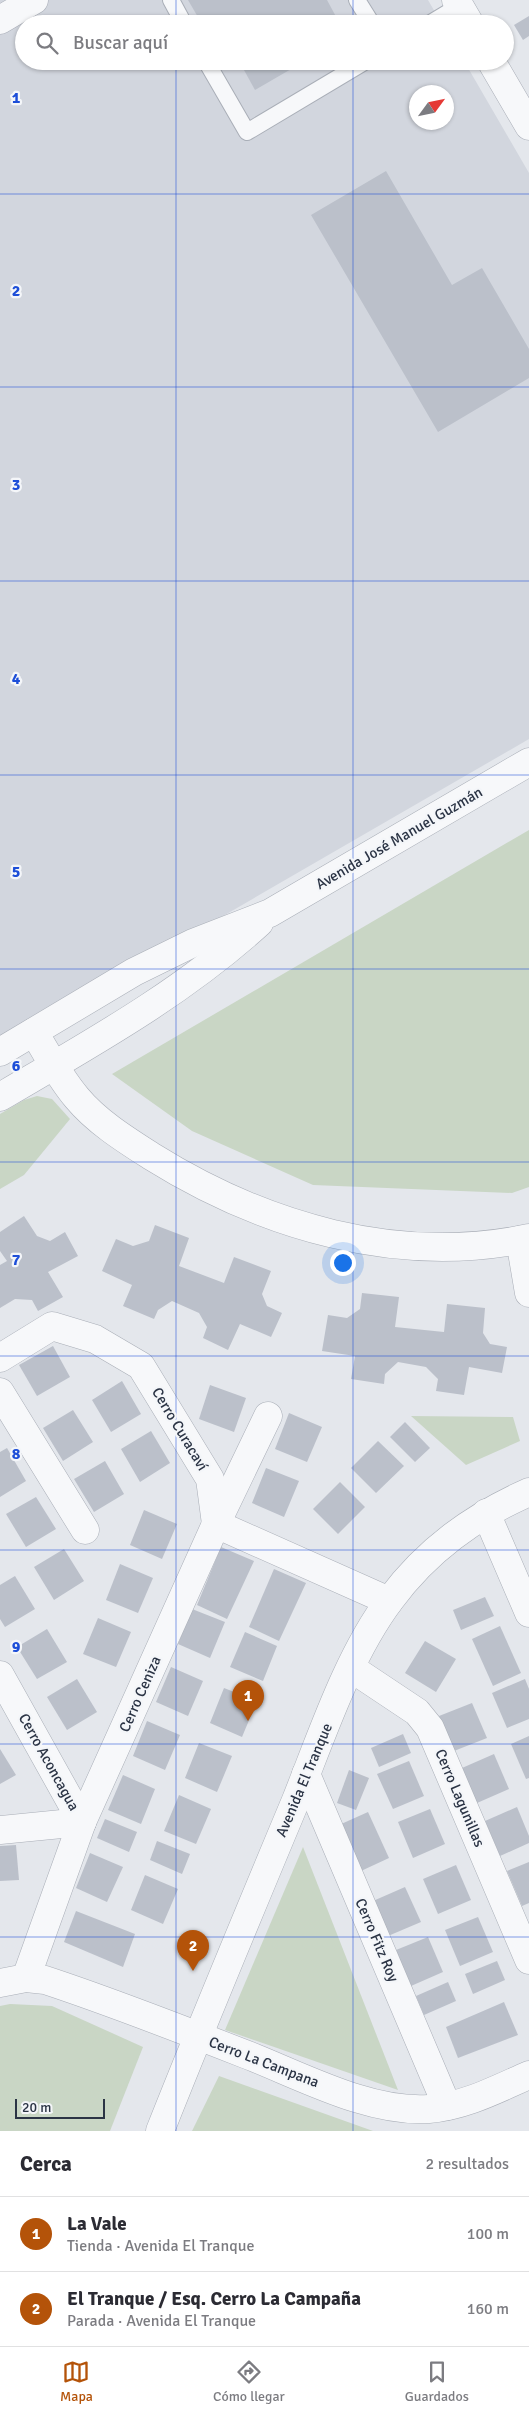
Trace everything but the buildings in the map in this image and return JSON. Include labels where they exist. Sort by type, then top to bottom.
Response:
[{"type":"street","points":[[0,20],[34,0]]},
{"type":"street","points":[[496,70],[529,126]]},
{"type":"street","name":"Avenida José Manuel Guzmán","points":[[0,1052],[164,957],[224,930],[270,913],[529,762]]},
{"type":"street","name":"Avenida José Manuel Guzmán","points":[[0,1097],[172,994],[207,968],[270,913]]},
{"type":"street","points":[[34,1032],[54,1066],[78,1099],[102,1122],[133,1144],[207,1187],[296,1225],[338,1236],[372,1242],[424,1246],[472,1245],[524,1239],[529,1292]]},
{"type":"street","name":"Cerro Curacaví","points":[[0,1358],[52,1326],[95,1339],[142,1366],[210,1479],[216,1524]]},
{"type":"street","points":[[0,1392],[85,1530]]},
{"type":"street","name":"Cerro Ceniza","points":[[26,1978],[82,1822],[216,1524],[268,1416]]},
{"type":"street","name":"Avenida El Tranque","points":[[160,2131],[306,1774],[351,1668],[368,1634],[389,1601],[432,1552],[458,1531],[486,1513],[529,1492]]},
{"type":"street","points":[[486,1513],[529,1613]]},
{"type":"street","points":[[216,1524],[389,1601]]},
{"type":"street","name":"Cerro Lagunillas","points":[[351,1668],[413,1709],[430,1728],[529,1960]]},
{"type":"street","name":"Cerro Aconcagua","points":[[0,1675],[82,1822]]},
{"type":"street","name":"Cerro Fitz Roy","points":[[306,1774],[447,2106]]},
{"type":"street","points":[[0,1830],[82,1822]]},
{"type":"street","name":"Cerro La Campana","points":[[0,1983],[26,1978],[45,1980],[64,1986],[198,2036],[409,2120],[473,2099],[529,2075]]},
{"type":"lane","points":[[171,0],[179,15]]},
{"type":"lane","points":[[358,0],[367,15]]},
{"type":"lane","points":[[211,70],[247,132],[351,70]]},
{"type":"shaded area","points":[[0,0],[428,0],[437,15],[15,15],[15,70],[469,70],[529,173],[529,739],[0,1045]]},
{"type":"green space","points":[[529,830],[529,1187],[512,1193],[313,1185],[192,1131],[112,1074]]},
{"type":"green space","points":[[37,1096],[52,1099],[70,1119],[24,1175],[0,1189],[0,1114],[24,1100]]},
{"type":"green space","points":[[411,1416],[513,1417],[520,1441],[466,1465]]},
{"type":"green space","points":[[303,1847],[398,2090],[225,2030]]},
{"type":"green space","points":[[10,2004],[52,2006],[143,2047],[110,2131],[0,2131],[0,2006]]},
{"type":"green space","points":[[219,2076],[373,2131],[192,2131]]},
{"type":"place","name":"La Vale","points":[[248,1721]]},
{"type":"place","name":"El Tranque / Esq. Cerro La Campaña","points":[[193,1971]]}]
